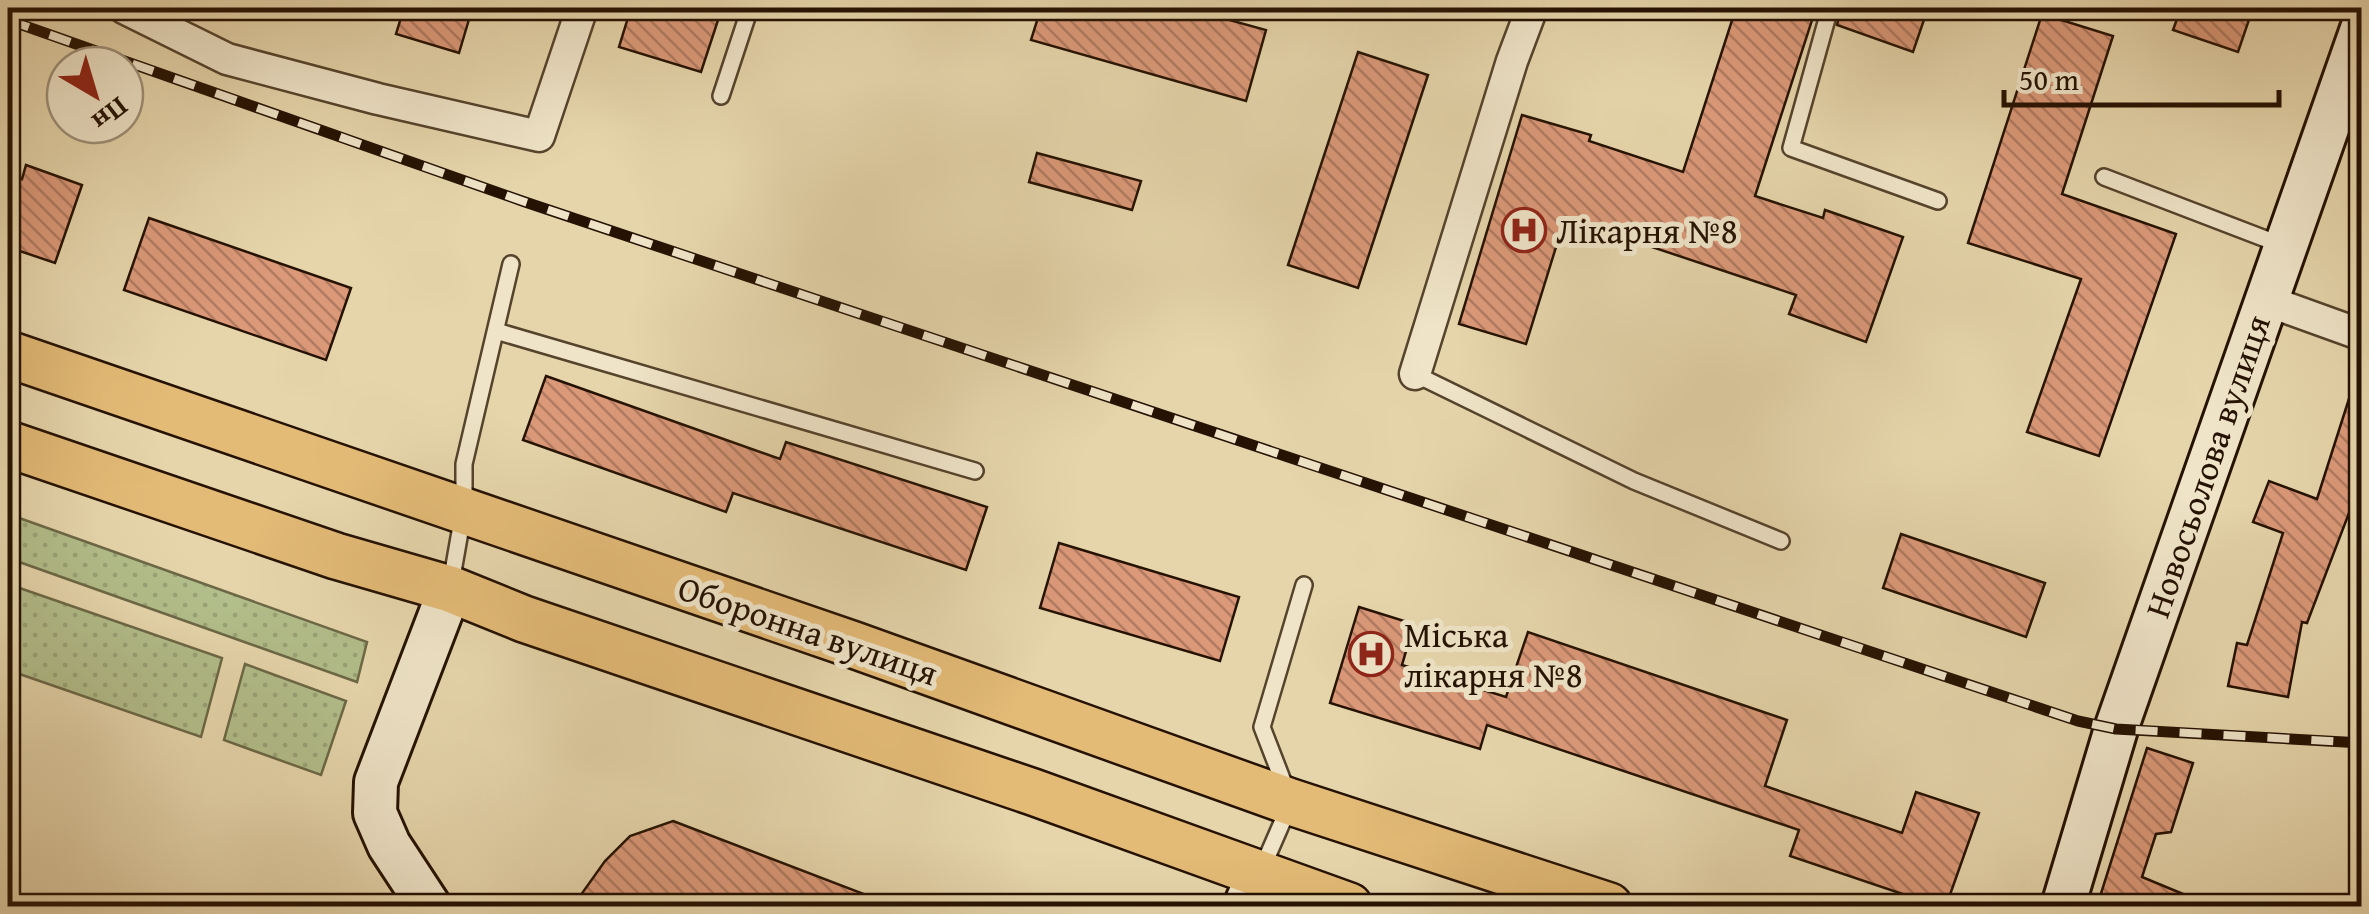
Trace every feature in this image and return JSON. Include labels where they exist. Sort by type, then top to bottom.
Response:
[{"type":"main road","name":"Оборонна вулиця","points":[[8,354],[464,509],[1291,802],[1608,906]]},
{"type":"main road","points":[[8,444],[336,556],[450,589],[524,620],[1014,786],[1252,890],[1349,906]]},
{"type":"street","points":[[124,8],[227,58],[378,99],[539,136],[582,8]]},
{"type":"street","points":[[1416,374],[1532,8]]},
{"type":"street","name":"Новосьолова вулиця","points":[[2062,906],[2116,729],[2362,30]]},
{"type":"street","points":[[2265,300],[2362,335]]},
{"type":"street","points":[[430,906],[389,845],[375,812],[376,782],[450,589]]},
{"type":"lane","points":[[721,96],[750,8]]},
{"type":"lane","points":[[1830,8],[1791,148],[1938,201]]},
{"type":"lane","points":[[2104,178],[2284,246]]},
{"type":"lane","points":[[450,589],[464,509],[464,464],[510,264]]},
{"type":"lane","points":[[496,331],[975,470]]},
{"type":"lane","points":[[1416,374],[1634,481],[1781,541]]},
{"type":"lane","points":[[1252,890],[1291,802],[1262,727],[1304,585]]},
{"type":"green space","points":[[8,514],[367,642],[357,682],[8,558]]},
{"type":"green space","points":[[8,584],[222,658],[201,737],[8,670]]},
{"type":"green space","points":[[245,664],[346,701],[321,775],[224,740]]},
{"type":"building","points":[[404,8],[439,8],[470,16],[459,53],[396,34]]},
{"type":"building","points":[[631,8],[722,8],[701,72],[619,47]]},
{"type":"building","points":[[1041,8],[1186,8],[1266,30],[1246,101],[1031,40]]},
{"type":"building","points":[[1736,8],[1818,8],[1755,196],[1823,218],[1825,210],[1903,237],[1866,342],[1789,314],[1796,295],[1565,218],[1526,344],[1459,324],[1522,115],[1591,135],[1589,141],[1683,172]]},
{"type":"building","points":[[1841,8],[1928,8],[1913,52],[1837,25]]},
{"type":"building","points":[[2181,8],[2253,8],[2238,52],[2173,30]]},
{"type":"building","points":[[2042,14],[2113,36],[2062,194],[2176,234],[2099,456],[2027,432],[2081,279],[1968,243]]},
{"type":"building","points":[[1358,52],[1428,75],[1358,288],[1288,265]]},
{"type":"building","points":[[1037,153],[1141,181],[1132,210],[1029,182]]},
{"type":"building","points":[[26,165],[82,185],[55,263],[8,247],[8,174],[22,179]]},
{"type":"building","points":[[149,218],[351,288],[326,360],[124,290]]},
{"type":"building","points":[[546,376],[780,459],[786,442],[987,507],[966,570],[733,493],[726,512],[523,440]]},
{"type":"building","points":[[2355,380],[2362,381],[2362,479],[2307,623],[2302,622],[2288,697],[2228,686],[2237,643],[2247,645],[2283,533],[2253,522],[2269,481],[2317,499]]},
{"type":"building","points":[[1901,534],[2045,583],[2026,637],[1883,588]]},
{"type":"building","points":[[1059,543],[1239,597],[1220,661],[1040,608]]},
{"type":"building","points":[[1359,607],[1414,624],[1402,665],[1506,697],[1528,632],[1787,720],[1765,786],[1902,833],[1916,792],[1979,813],[1946,906],[1790,856],[1799,830],[1487,725],[1480,749],[1330,703]]},
{"type":"building","points":[[2147,748],[2193,763],[2171,832],[2156,834],[2142,877],[2212,906],[2097,906]]},
{"type":"building","points":[[673,821],[890,906],[573,906],[605,861],[630,836]]},
{"type":"railway","points":[[8,20],[525,202],[2078,721],[2116,729],[2362,743]]},
{"type":"place","name":"Лікарня №8","points":[[1524,230]]},
{"type":"place","name":"Міська лікарня №8","points":[[1371,654]]}]
